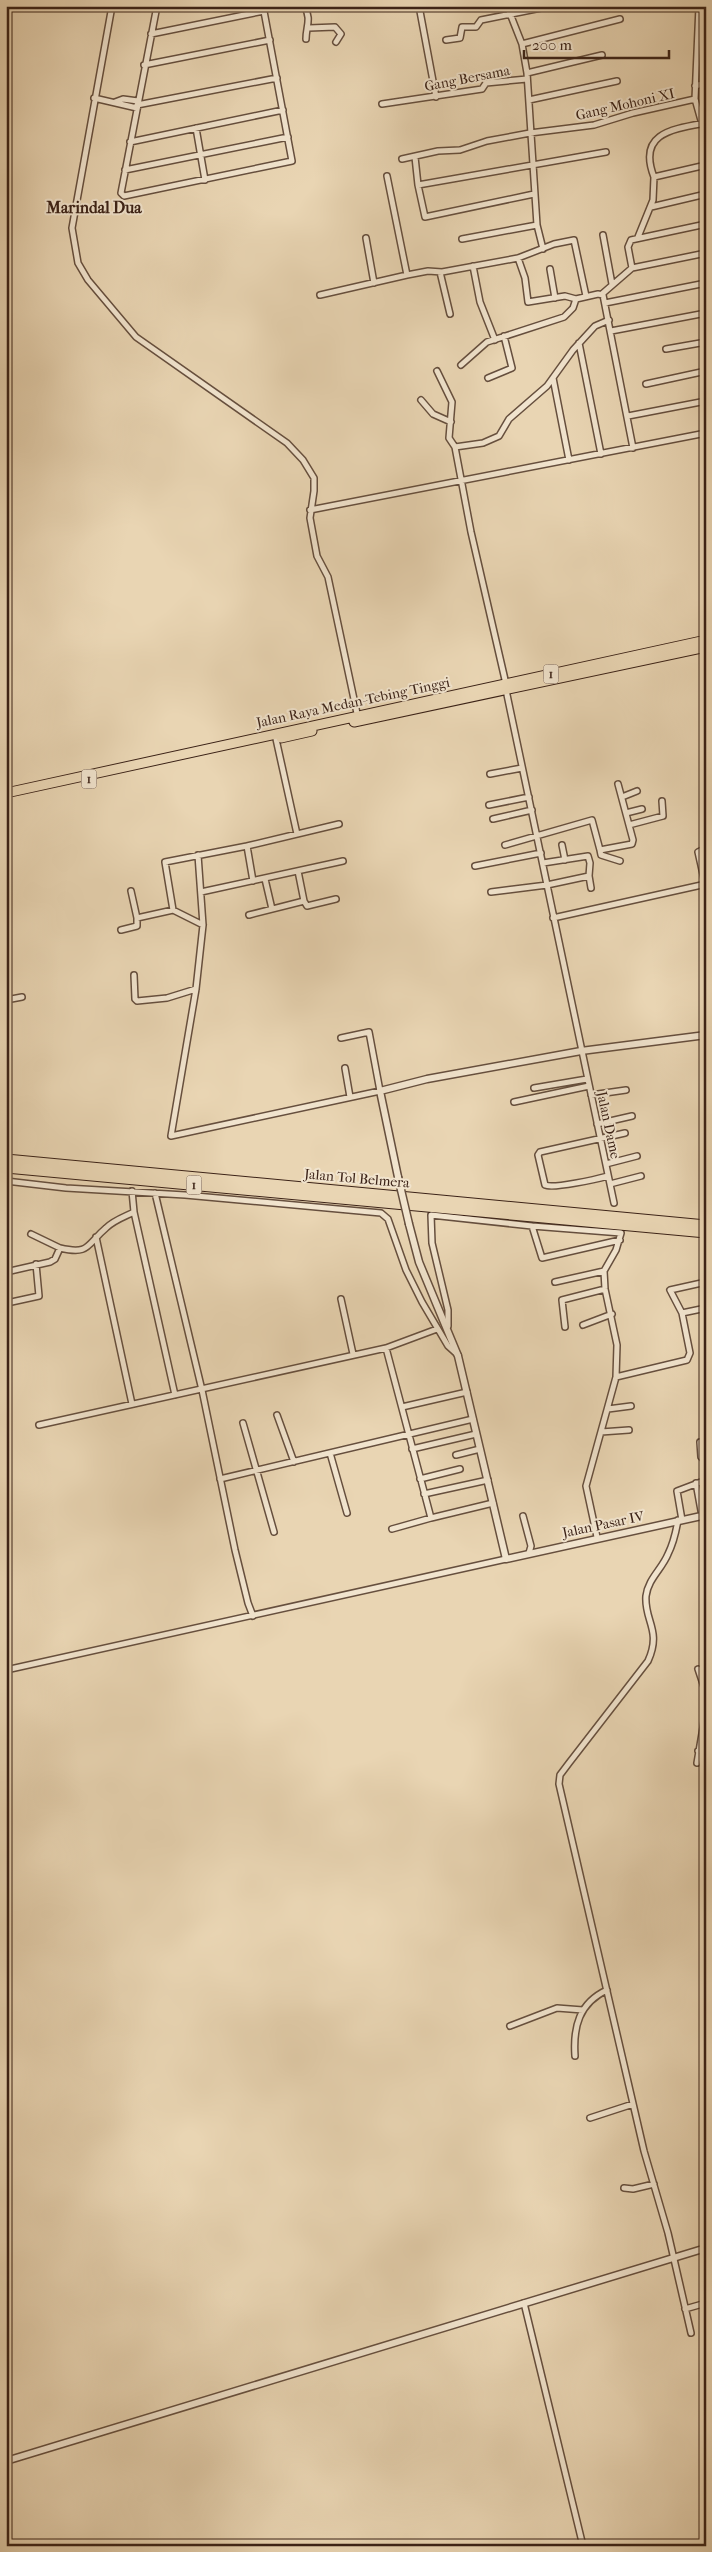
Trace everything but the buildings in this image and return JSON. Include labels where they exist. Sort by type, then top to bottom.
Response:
[{"type":"highway","name":"Jalan Raya Medan-Tebing Tinggi","points":[[506,687],[706,640]]},
{"type":"highway","name":"Jalan Raya Medan-Tebing Tinggi","points":[[6,793],[506,687],[706,647]]},
{"type":"highway","name":"Jalan Raya Medan-Tebing Tinggi","points":[[6,797],[276,739],[358,718]]},
{"type":"highway","name":"Jalan Tol Belmera","points":[[6,1158],[706,1224]]},
{"type":"highway","name":"Jalan Tol Belmera","points":[[6,1168],[706,1233]]},
{"type":"street","points":[[112,6],[72,228],[78,264],[88,280],[136,337],[298,454],[314,478],[310,518],[317,556],[328,577],[358,718]]},
{"type":"street","points":[[151,34],[263,9],[293,158],[290,163],[124,196],[121,193],[144,65],[157,6]]},
{"type":"street","points":[[304,6],[308,15],[309,28],[306,31],[306,39]]},
{"type":"street","points":[[419,6],[436,97]]},
{"type":"street","points":[[507,6],[522,44],[527,76],[534,194],[537,225],[543,249]]},
{"type":"street","points":[[446,40],[461,38],[460,29],[463,27],[476,27],[481,20],[551,6]]},
{"type":"street","points":[[638,237],[651,207],[654,177],[648,159],[652,147],[658,137],[667,131],[704,123],[695,99],[694,86],[703,15],[699,6]]},
{"type":"street","points":[[522,44],[620,19]]},
{"type":"street","points":[[309,28],[335,27],[341,34],[336,42]]},
{"type":"street","points":[[144,65],[270,40]]},
{"type":"street","name":"Gang Bersama","points":[[382,104],[436,97],[482,88],[486,83],[527,76],[602,55]]},
{"type":"street","points":[[94,98],[115,102],[120,106],[137,105],[277,78]]},
{"type":"street","points":[[528,100],[617,81]]},
{"type":"street","points":[[694,86],[706,83]]},
{"type":"street","name":"Gang Mohoni XI","points":[[402,158],[438,151],[460,150],[530,133],[594,125],[633,113],[695,99]]},
{"type":"street","points":[[130,142],[283,110]]},
{"type":"street","points":[[196,128],[205,180]]},
{"type":"street","points":[[125,170],[288,137]]},
{"type":"street","points":[[418,185],[606,152]]},
{"type":"street","points":[[415,157],[418,185],[425,217],[534,194]]},
{"type":"street","points":[[654,177],[706,165]]},
{"type":"street","points":[[387,176],[407,275]]},
{"type":"street","points":[[651,207],[706,194]]},
{"type":"street","points":[[632,268],[628,244],[638,237],[706,224]]},
{"type":"street","points":[[462,239],[537,225]]},
{"type":"street","points":[[603,234],[612,284]]},
{"type":"street","points":[[366,238],[374,283]]},
{"type":"street","points":[[320,295],[428,271],[440,272],[518,258],[574,240],[586,296]]},
{"type":"street","points":[[518,258],[525,278],[527,301],[569,296],[576,299],[602,294],[632,268],[706,253]]},
{"type":"street","points":[[473,266],[480,302],[495,340]]},
{"type":"street","points":[[550,269],[555,298]]},
{"type":"street","points":[[440,272],[450,314]]},
{"type":"street","points":[[605,303],[706,283]]},
{"type":"street","points":[[602,294],[609,320],[633,448]]},
{"type":"street","points":[[461,365],[487,342],[564,317],[573,308],[576,299]]},
{"type":"street","points":[[611,331],[706,313]]},
{"type":"street","points":[[455,447],[496,439],[502,434],[509,419],[547,386],[579,343],[598,323],[609,320]]},
{"type":"street","points":[[488,378],[512,368],[504,336]]},
{"type":"street","points":[[666,349],[706,342]]},
{"type":"street","points":[[579,343],[601,454]]},
{"type":"street","name":"Jalan Dame","points":[[437,371],[452,402],[450,440],[455,447],[614,1203]]},
{"type":"street","points":[[646,384],[706,371]]},
{"type":"street","points":[[553,378],[569,460]]},
{"type":"street","points":[[422,400],[433,414],[451,422]]},
{"type":"street","points":[[628,416],[706,401]]},
{"type":"street","points":[[310,510],[706,433]]},
{"type":"street","points":[[276,739],[298,834]]},
{"type":"street","points":[[490,774],[522,768]]},
{"type":"street","points":[[600,850],[632,844],[618,784]]},
{"type":"street","points":[[622,797],[637,792]]},
{"type":"street","points":[[488,806],[529,797]]},
{"type":"street","points":[[629,825],[664,816],[662,801]]},
{"type":"street","points":[[626,813],[642,809]]},
{"type":"street","points":[[492,819],[532,810]]},
{"type":"street","points":[[505,844],[592,820],[601,856],[620,861]]},
{"type":"street","points":[[173,910],[165,862],[247,846],[339,824]]},
{"type":"street","points":[[562,845],[565,860]]},
{"type":"street","points":[[247,846],[253,881]]},
{"type":"street","points":[[554,918],[705,886],[698,852],[706,848]]},
{"type":"street","points":[[475,866],[541,853]]},
{"type":"street","points":[[198,855],[203,925],[196,989],[171,1136],[427,1079],[581,1051],[706,1035]]},
{"type":"street","points":[[543,863],[589,856],[588,876],[591,888]]},
{"type":"street","points":[[201,892],[343,861]]},
{"type":"street","points":[[298,871],[304,901],[308,906],[336,899]]},
{"type":"street","points":[[491,892],[547,885],[588,876]]},
{"type":"street","points":[[265,878],[272,909]]},
{"type":"street","points":[[121,930],[137,926],[138,918],[131,891]]},
{"type":"street","points":[[249,915],[304,901]]},
{"type":"street","points":[[138,918],[173,910],[203,925]]},
{"type":"street","points":[[134,975],[135,999],[137,1001],[167,998],[196,989]]},
{"type":"street","points":[[6,1000],[22,997]]},
{"type":"street","points":[[6,1670],[506,1558],[458,1356],[448,1326],[419,1262],[409,1224],[369,1032],[341,1038]]},
{"type":"street","points":[[345,1068],[350,1097]]},
{"type":"street","points":[[534,1088],[587,1079]]},
{"type":"street","points":[[514,1102],[589,1086]]},
{"type":"street","points":[[591,1095],[626,1090]]},
{"type":"street","points":[[597,1124],[632,1116]]},
{"type":"street","points":[[608,1176],[578,1183],[545,1185],[538,1155],[540,1152],[625,1133]]},
{"type":"street","points":[[606,1164],[637,1156]]},
{"type":"street","points":[[610,1184],[641,1176]]},
{"type":"street","points":[[6,1181],[66,1188],[132,1191],[381,1213],[388,1219],[406,1270],[437,1329],[452,1352],[458,1356]]},
{"type":"street","points":[[132,1191],[134,1212],[175,1395]]},
{"type":"street","points":[[156,1193],[202,1390],[235,1550],[249,1608],[253,1616]]},
{"type":"street","points":[[31,1234],[60,1248],[78,1252],[92,1244],[96,1237],[114,1221],[134,1212]]},
{"type":"street","points":[[448,1326],[448,1310],[432,1243],[431,1215],[621,1233],[620,1240],[604,1271],[605,1289],[612,1314],[617,1345],[616,1377],[586,1486],[597,1537]]},
{"type":"street","points":[[532,1226],[542,1258],[620,1240]]},
{"type":"street","points":[[96,1237],[132,1404]]},
{"type":"street","points":[[6,1272],[53,1260],[60,1248]]},
{"type":"street","points":[[7,1304],[39,1296],[36,1264]]},
{"type":"street","points":[[555,1282],[604,1271]]},
{"type":"street","points":[[616,1377],[687,1360],[690,1353],[682,1313],[670,1290],[706,1282]]},
{"type":"street","points":[[565,1327],[562,1300],[605,1289]]},
{"type":"street","points":[[341,1299],[353,1354]]},
{"type":"street","points":[[682,1313],[706,1308]]},
{"type":"street","points":[[583,1325],[612,1314]]},
{"type":"street","points":[[39,1425],[386,1348],[437,1329]]},
{"type":"street","points":[[386,1348],[402,1407],[407,1434],[431,1518]]},
{"type":"street","points":[[402,1407],[467,1392]]},
{"type":"street","points":[[608,1409],[631,1406]]},
{"type":"street","points":[[277,1415],[294,1462]]},
{"type":"street","points":[[220,1479],[473,1419]]},
{"type":"street","points":[[243,1423],[258,1470],[274,1532]]},
{"type":"street","points":[[601,1432],[629,1430]]},
{"type":"street","points":[[412,1449],[476,1434]]},
{"type":"street","points":[[700,1442],[701,1457],[706,1462]]},
{"type":"street","points":[[456,1455],[480,1449]]},
{"type":"street","points":[[330,1454],[347,1513]]},
{"type":"street","points":[[420,1479],[460,1469]]},
{"type":"street","points":[[424,1494],[488,1480]]},
{"type":"street","points":[[691,2332],[674,2257],[633,2104],[566,1820],[559,1779],[585,1741],[648,1661],[653,1650],[654,1639],[646,1596],[653,1576],[668,1554],[680,1520],[678,1491],[706,1480]]},
{"type":"street","points":[[696,1483],[704,1515]]},
{"type":"street","points":[[392,1529],[493,1503]]},
{"type":"street","name":"Jalan Pasar IV","points":[[506,1558],[704,1515]]},
{"type":"street","points":[[523,1516],[531,1546],[529,1553]]},
{"type":"street","points":[[698,1669],[706,1693]]},
{"type":"street","points":[[697,1763],[706,1710]]},
{"type":"street","points":[[698,1751],[706,1750]]},
{"type":"street","points":[[574,2056],[575,2026],[583,2010],[592,1998],[607,1990]]},
{"type":"street","points":[[510,2026],[557,2008],[583,2010]]},
{"type":"street","points":[[590,2118],[633,2104]]},
{"type":"street","points":[[624,2188],[633,2189],[654,2184]]},
{"type":"street","points":[[6,2462],[706,2248]]},
{"type":"street","points":[[685,2309],[706,2302]]},
{"type":"street","points":[[524,2303],[583,2546]]},
{"type":"district","name":"Marindal Dua","points":[[94,207]]}]
